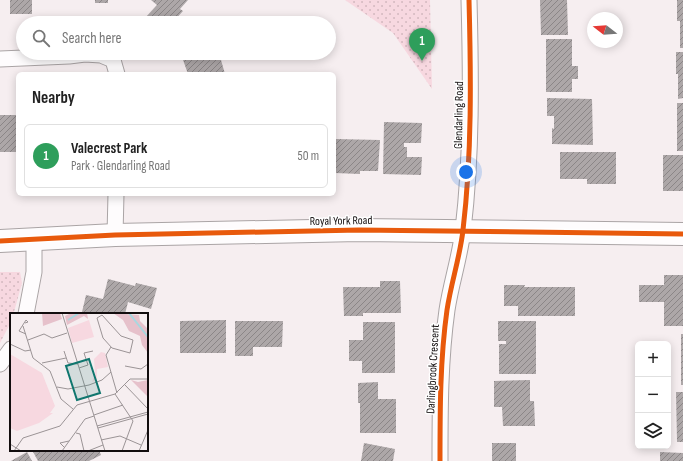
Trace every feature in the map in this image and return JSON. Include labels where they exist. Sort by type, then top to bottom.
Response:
[{"type":"main road","name":"Royal York Road","points":[[0,241],[115,235],[359,230],[683,234]]},
{"type":"street","name":"Glendarling Road","points":[[463,231],[469,142],[469,0]]},
{"type":"street","points":[[0,59],[16,58]]},
{"type":"street","points":[[113,60],[116,72]]},
{"type":"street","points":[[115,235],[116,196]]},
{"type":"street","name":"Darlingbrook Crescent","points":[[440,461],[441,373],[447,308],[463,231]]},
{"type":"street","points":[[26,313],[34,272],[34,239]]},
{"type":"street","points":[[0,364],[10,349]]},
{"type":"shaded area","points":[[345,0],[430,0],[432,89],[393,33]]},
{"type":"shaded area","points":[[0,272],[20,272],[22,283],[14,313],[10,313],[10,324],[0,343]]},
{"type":"building","points":[[10,0],[32,0],[32,14],[10,14]]},
{"type":"building","points":[[95,0],[108,0],[108,3],[95,3]]},
{"type":"building","points":[[151,0],[188,0],[180,9],[183,11],[178,16],[147,16],[157,5]]},
{"type":"building","points":[[540,0],[567,0],[568,35],[541,35]]},
{"type":"building","points":[[677,0],[683,0],[683,48],[680,48],[680,21],[677,21]]},
{"type":"building","points":[[546,39],[572,39],[572,66],[578,66],[578,79],[572,79],[572,92],[546,92]]},
{"type":"building","points":[[676,52],[683,52],[683,98],[678,99],[678,74],[676,74]]},
{"type":"building","points":[[183,60],[221,60],[224,72],[187,72]]},
{"type":"building","points":[[547,98],[592,99],[593,145],[552,144],[554,116],[547,116]]},
{"type":"building","points":[[677,103],[683,103],[683,151],[677,151]]},
{"type":"building","points":[[0,115],[16,115],[16,152],[0,152]]},
{"type":"building","points":[[384,122],[422,123],[421,143],[404,143],[404,147],[407,147],[407,157],[422,157],[421,175],[383,174]]},
{"type":"building","points":[[336,139],[380,140],[378,171],[360,171],[360,174],[336,173]]},
{"type":"building","points":[[560,152],[616,152],[616,184],[587,184],[587,179],[560,179]]},
{"type":"building","points":[[663,155],[683,155],[683,191],[663,191]]},
{"type":"building","points":[[664,275],[683,275],[683,326],[664,326],[664,302],[639,302],[639,285],[664,285]]},
{"type":"building","points":[[108,279],[135,286],[136,283],[157,288],[151,309],[128,302],[125,313],[82,312],[86,295],[103,299]]},
{"type":"building","points":[[380,281],[400,281],[401,313],[363,313],[363,316],[344,316],[343,287],[380,287]]},
{"type":"building","points":[[504,285],[525,285],[524,287],[575,287],[575,316],[518,316],[518,306],[504,306]]},
{"type":"building","points":[[226,320],[226,353],[180,353],[180,321]]},
{"type":"building","points":[[235,321],[283,321],[282,347],[253,347],[253,356],[235,356]]},
{"type":"building","points":[[498,321],[536,321],[536,374],[499,374],[499,344],[506,344],[506,341],[498,341]]},
{"type":"building","points":[[363,322],[395,322],[395,373],[362,373],[362,361],[349,361],[349,340],[363,340]]},
{"type":"building","points":[[681,334],[683,334],[683,385],[681,385]]},
{"type":"building","points":[[530,380],[530,401],[534,401],[535,426],[503,426],[502,407],[494,407],[494,381]]},
{"type":"building","points":[[378,382],[378,399],[396,399],[396,433],[360,433],[358,383]]},
{"type":"building","points":[[676,392],[683,392],[683,442],[677,442]]},
{"type":"building","points":[[364,443],[395,449],[393,461],[361,461]]},
{"type":"building","points":[[492,443],[516,443],[516,461],[492,461]]},
{"type":"building","points":[[33,451],[99,451],[101,455],[89,461],[38,461]]},
{"type":"building","points":[[27,452],[32,461],[11,461]]},
{"type":"building","points":[[660,452],[683,453],[683,461],[660,461]]},
{"type":"cycle path","points":[[440,461],[443,348],[447,310],[462,240],[468,173],[470,86],[469,0]]},
{"type":"cycle path","points":[[0,241],[115,235],[359,230],[683,234]]},
{"type":"place","name":"Valecrest Park","points":[[422,61]]}]
